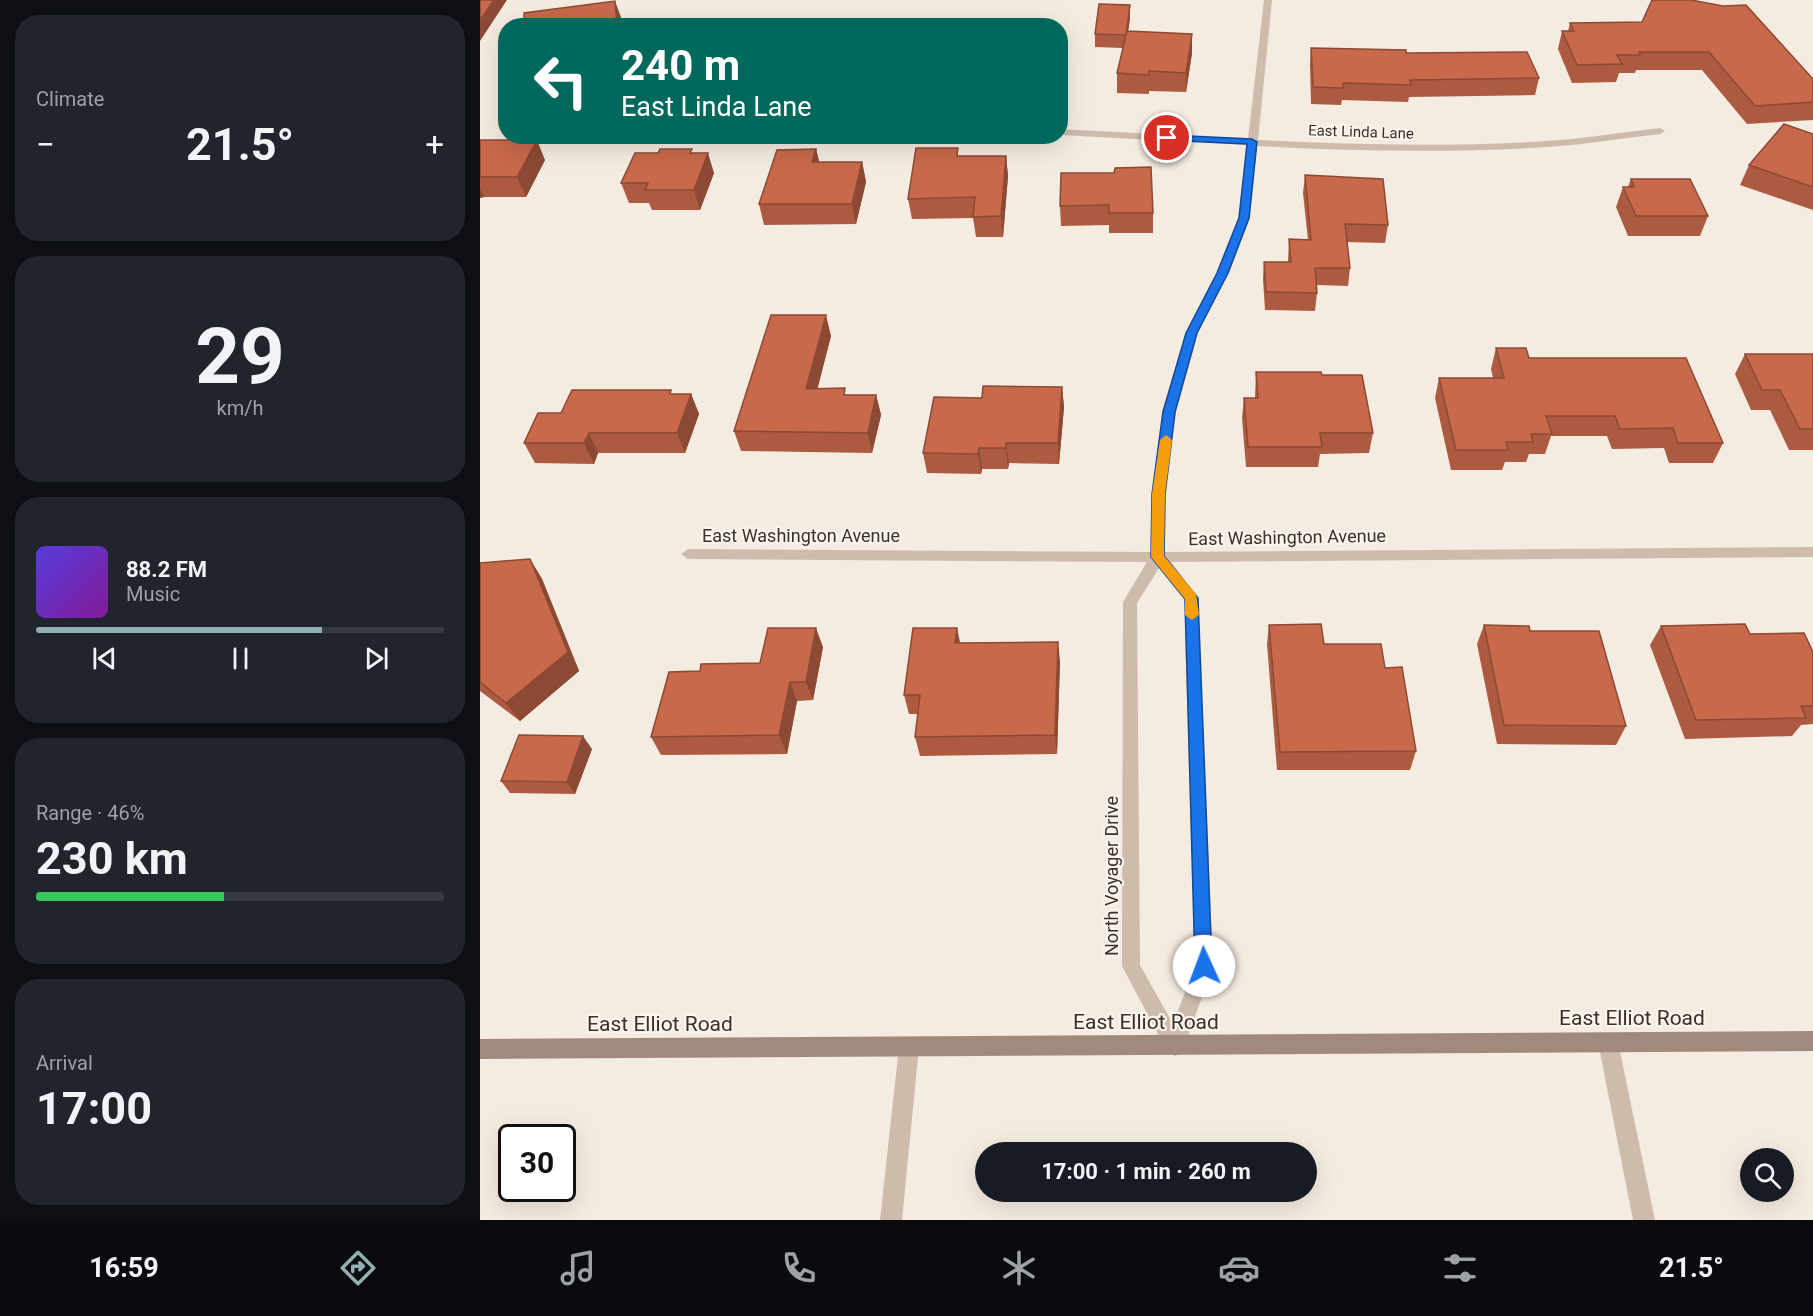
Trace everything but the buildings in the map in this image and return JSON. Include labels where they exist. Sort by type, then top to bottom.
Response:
[{"type":"main road","name":"East Elliot Road","points":[[480,1048],[1813,1041]]},
{"type":"street","points":[[1175,1046],[1204,966],[1191,598],[1158,557],[1159,494],[1169,412],[1192,333],[1223,273],[1244,218],[1268,0]]},
{"type":"street","name":"East Linda Lane","points":[[1068,132],[1350,148],[1450,148],[1548,144],[1660,131]]},
{"type":"street","name":"East Washington Avenue","points":[[688,554],[1158,557],[1813,552]]},
{"type":"street","name":"North Voyager Drive","points":[[1158,557],[1130,602],[1131,966],[1175,1046]]},
{"type":"street","points":[[1608,1042],[1644,1220]]},
{"type":"street","points":[[891,1220],[909,1047]]},
{"type":"slow traffic","points":[[1166,440],[1159,494],[1158,557],[1191,598],[1192,615]]},
{"type":"route","points":[[1167,138],[1252,142],[1244,218],[1223,273],[1192,333],[1169,412],[1159,494],[1158,557],[1191,598],[1204,966]]}]
